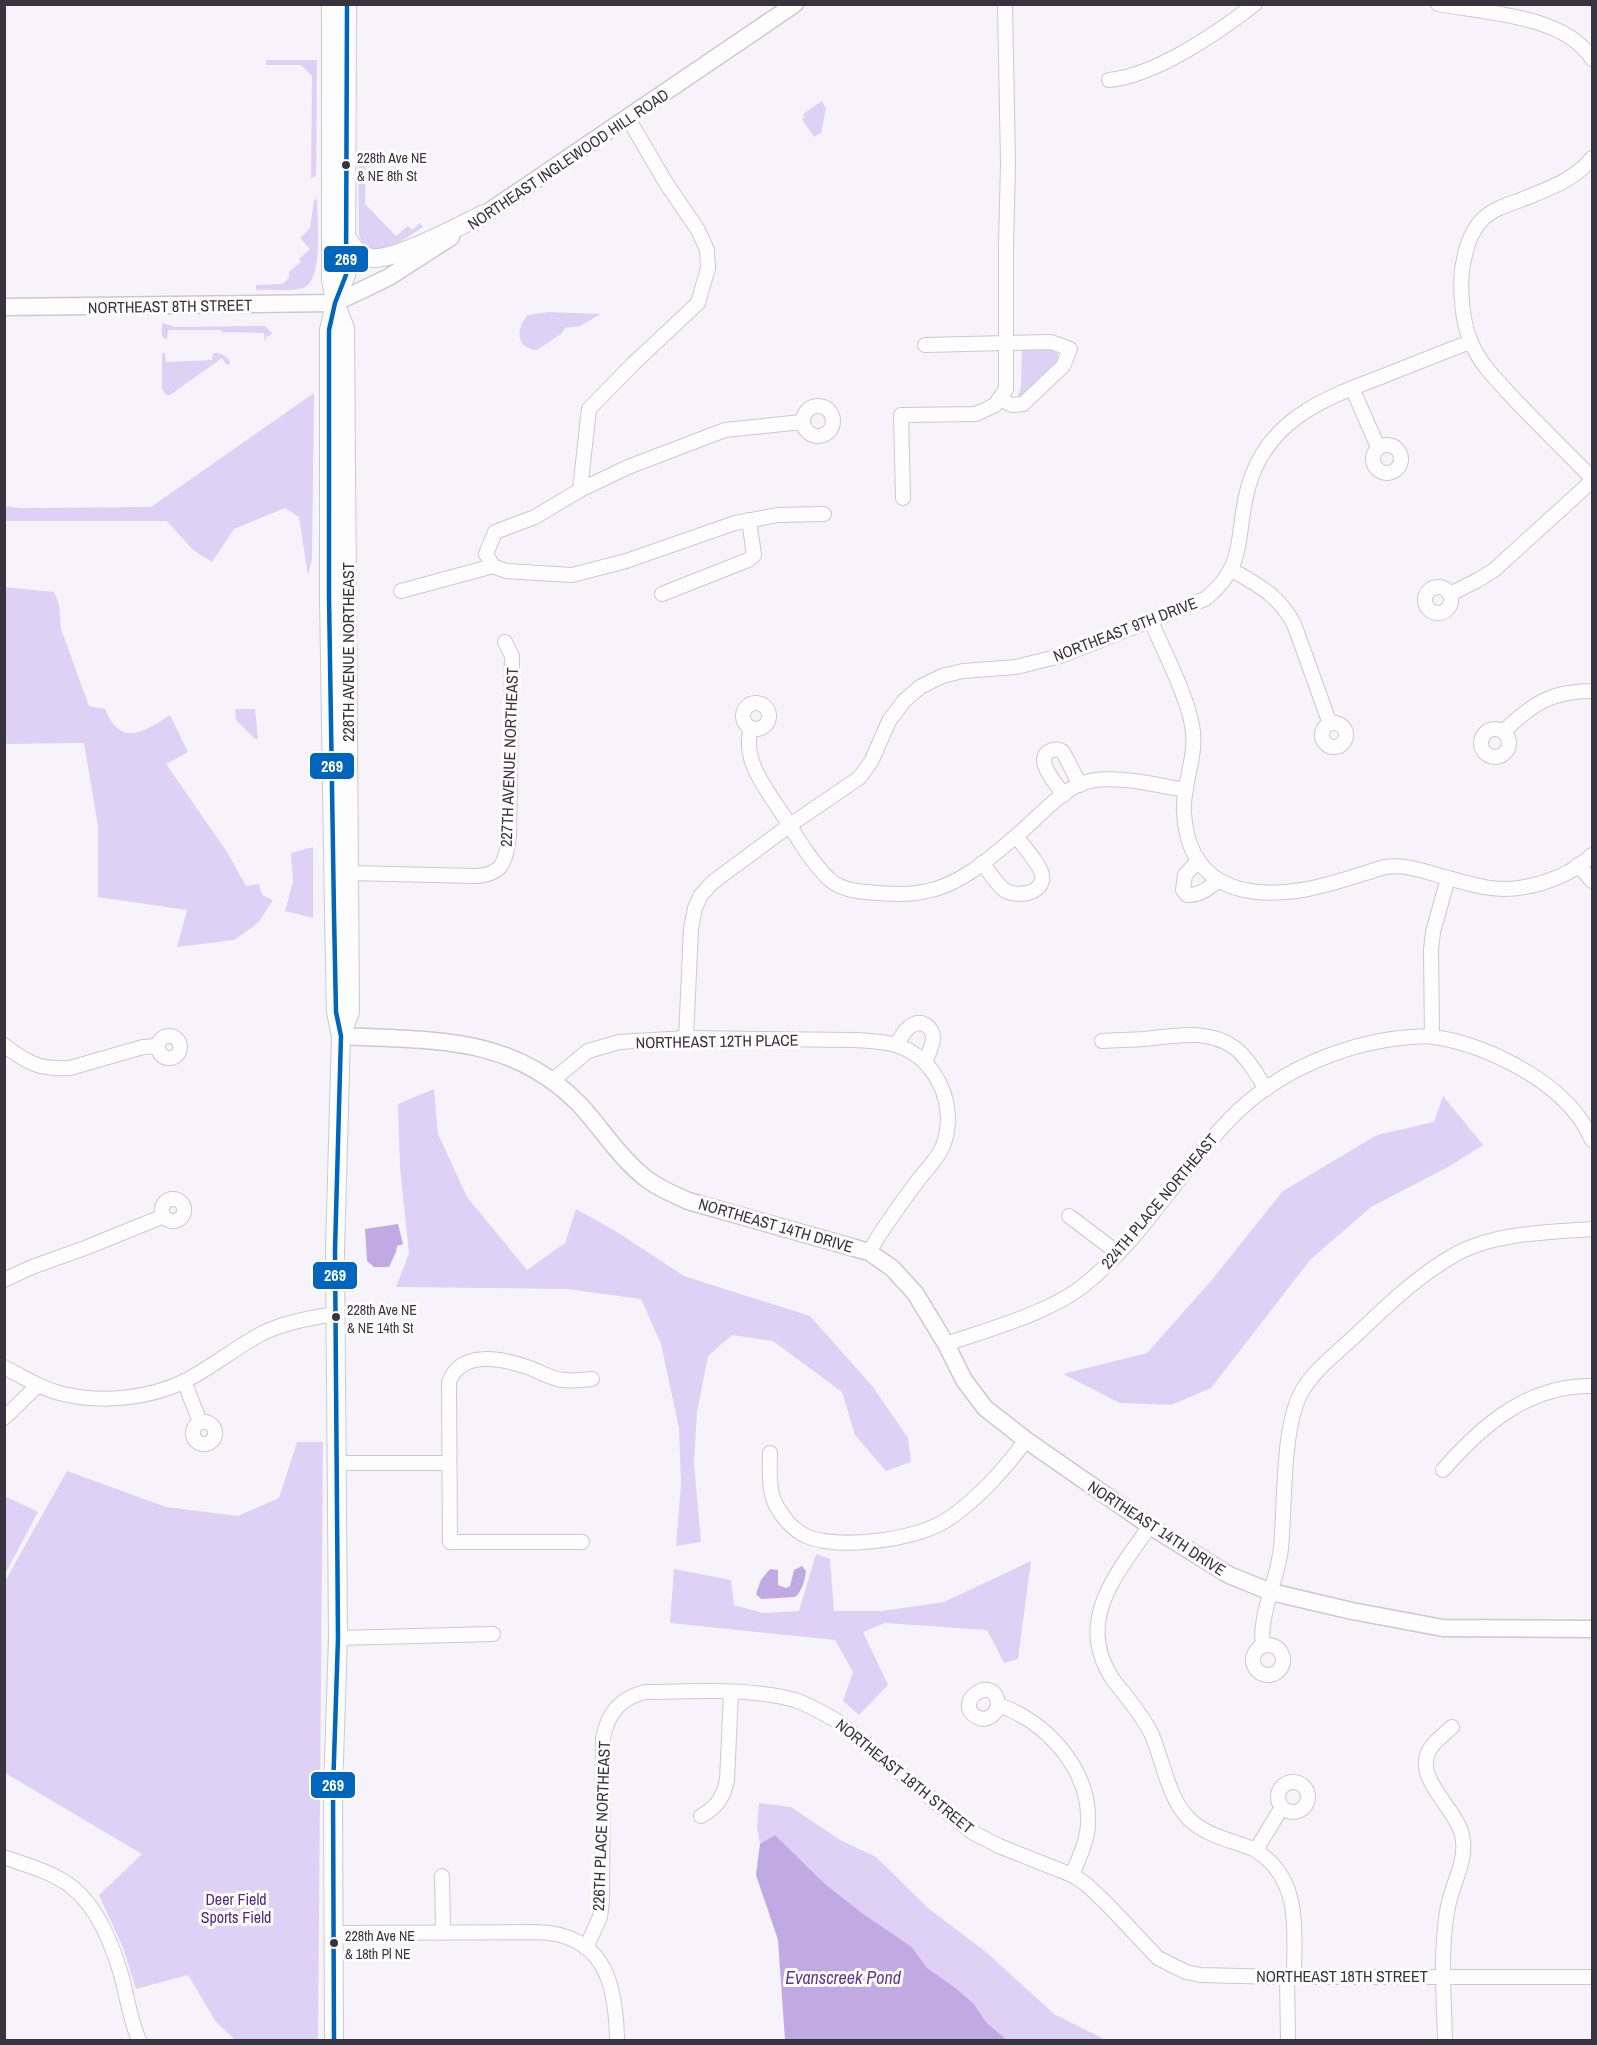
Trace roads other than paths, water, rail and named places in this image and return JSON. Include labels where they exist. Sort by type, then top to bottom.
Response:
[{"type":"main road","name":"228TH AVENUE NORTHEAST","points":[[331,4],[339,39],[343,102],[348,118],[346,275],[335,303],[329,330],[329,597],[334,928],[336,1012],[341,1036],[334,1314],[338,1638],[333,1790],[333,2040]]},
{"type":"main road","points":[[338,4],[341,36],[339,39]]},
{"type":"main road","name":"228TH AVENUE NORTHEAST","points":[[341,1036],[350,1012],[345,328],[335,303],[331,279],[339,39],[347,4]]},
{"type":"main road","points":[[345,234],[352,246],[363,256],[377,258],[411,248],[484,214]]},
{"type":"main road","points":[[329,597],[339,603],[343,610],[343,662],[348,673]]},
{"type":"main road","points":[[334,928],[344,916],[344,883],[349,873]]},
{"type":"street","name":"NORTHEAST INGLEWOOD HILL ROAD","points":[[335,303],[389,277],[795,4]]},
{"type":"street","points":[[903,498],[901,415],[976,414],[995,405],[1006,390],[1008,164],[1005,4]]},
{"type":"street","points":[[1109,80],[1120,79],[1166,61],[1218,32],[1255,4]]},
{"type":"street","points":[[1438,4],[1526,20],[1554,28],[1580,45],[1593,59]]},
{"type":"street","points":[[580,490],[589,409],[698,303],[708,268],[707,250],[698,230],[666,183],[628,118]]},
{"type":"street","points":[[1450,594],[1494,570],[1593,479],[1487,370],[1470,342],[1465,321],[1462,275],[1466,248],[1472,233],[1482,219],[1572,177],[1593,158]]},
{"type":"street","name":"NORTHEAST 8TH STREET","points":[[4,307],[335,303]]},
{"type":"street","points":[[925,345],[1051,342],[1070,349],[1063,366],[1023,404],[1012,405],[999,399]]},
{"type":"street","name":"NORTHEAST 9TH DRIVE","points":[[686,1038],[691,929],[695,908],[701,895],[713,882],[859,778],[871,762],[889,721],[904,700],[920,687],[942,676],[963,671],[1016,667],[1060,657],[1205,599],[1219,588],[1232,570],[1240,541],[1248,488],[1267,446],[1280,430],[1319,402],[1470,342]]},
{"type":"street","points":[[1352,388],[1378,447]]},
{"type":"street","points":[[493,566],[486,554],[495,532],[535,517],[580,490],[628,467],[725,430],[802,422]]},
{"type":"street","points":[[401,591],[493,566],[506,571],[572,576],[626,561],[735,523],[778,515],[824,514]]},
{"type":"street","points":[[662,594],[748,560],[754,555],[749,520]]},
{"type":"street","points":[[1232,570],[1264,588],[1286,610],[1294,624],[1330,724]]},
{"type":"street","points":[[1151,621],[1192,724],[1192,756],[1185,790],[1185,830],[1197,862],[1218,881],[1250,890],[1281,892],[1304,890],[1385,867],[1399,866],[1412,867],[1485,888],[1508,889],[1557,877],[1586,860],[1593,881]]},
{"type":"street","name":"227TH AVENUE NORTHEAST","points":[[349,873],[489,875],[497,871],[505,861],[509,837],[512,656],[505,642]]},
{"type":"street","points":[[1503,732],[1525,710],[1538,702],[1574,691],[1593,691]]},
{"type":"street","points":[[751,728],[747,740],[749,754],[758,775],[815,863],[832,882],[845,889],[862,892],[926,892],[956,880],[1016,836],[1071,788],[1080,785],[1098,780],[1114,780],[1185,790]]},
{"type":"street","points":[[1064,795],[1043,764],[1043,757],[1048,752],[1055,749],[1063,752],[1080,785]]},
{"type":"street","points":[[982,862],[1000,886],[1008,892],[1032,893],[1042,882],[1042,873],[1016,836]]},
{"type":"street","points":[[1197,862],[1185,875],[1183,890],[1187,895],[1194,896],[1201,893],[1218,881]]},
{"type":"street","points":[[1432,1036],[1431,950],[1433,932],[1448,878]]},
{"type":"street","points":[[869,1252],[885,1225],[942,1148],[947,1132],[946,1098],[941,1084],[925,1062],[896,1045],[912,1025],[917,1023],[926,1025],[931,1031],[933,1040],[925,1062]]},
{"type":"street","points":[[1102,1041],[1146,1039],[1174,1034],[1211,1037],[1224,1041],[1236,1049],[1266,1089],[1299,1070],[1353,1047],[1396,1038],[1432,1036],[1477,1047],[1518,1068],[1551,1090],[1578,1115],[1593,1140]]},
{"type":"street","points":[[341,1036],[447,1042],[484,1048],[508,1055],[553,1080]]},
{"type":"street","name":"NORTHEAST 12TH PLACE","points":[[553,1080],[581,1056],[599,1047],[619,1042],[686,1038],[855,1040],[896,1045]]},
{"type":"street","points":[[4,1045],[26,1062],[58,1069],[70,1068],[143,1047],[158,1046]]},
{"type":"street","name":"NORTHEAST 14TH DRIVE","points":[[553,1080],[581,1106],[620,1154],[648,1180],[667,1191],[688,1201],[869,1252],[892,1268],[915,1293],[946,1344],[964,1380],[985,1408],[1026,1440],[1150,1526],[1229,1575],[1271,1592],[1373,1616],[1443,1628],[1593,1629]]},
{"type":"street","name":"224TH PLACE NORTHEAST","points":[[946,1344],[1043,1309],[1066,1298],[1098,1273],[1118,1253],[1219,1132],[1241,1109],[1266,1089]]},
{"type":"street","points":[[4,1280],[164,1216]]},
{"type":"street","points":[[1069,1216],[1118,1253]]},
{"type":"street","points":[[1263,1646],[1262,1630],[1279,1563],[1292,1420],[1300,1395],[1319,1370],[1408,1286],[1452,1256],[1491,1241],[1529,1233],[1593,1229]]},
{"type":"street","points":[[4,1367],[38,1385],[63,1394],[105,1398],[128,1397],[150,1393],[184,1381],[262,1334],[301,1319],[334,1314]]},
{"type":"street","points":[[582,1542],[450,1542],[449,1382],[453,1372],[459,1366],[477,1360],[505,1361],[563,1380],[592,1379]]},
{"type":"street","points":[[184,1381],[200,1422]]},
{"type":"street","points":[[4,1418],[38,1385]]},
{"type":"street","points":[[1443,1470],[1468,1441],[1514,1406],[1555,1390],[1593,1386]]},
{"type":"street","points":[[770,1453],[771,1488],[775,1502],[794,1528],[818,1539],[850,1542],[876,1541],[906,1536],[945,1521],[1008,1465],[1026,1440]]},
{"type":"street","points":[[336,1463],[448,1463]]},
{"type":"street","points":[[1150,1526],[1109,1584],[1099,1613],[1097,1628],[1099,1647],[1114,1680],[1146,1723],[1182,1810],[1202,1830],[1256,1850],[1272,1863],[1284,1879],[1293,1907],[1288,2040]]},
{"type":"street","points":[[338,1638],[493,1634]]},
{"type":"street","name":"NORTHEAST 18TH STREET","points":[[613,1710],[620,1702],[632,1695],[645,1692],[771,1695],[816,1709],[837,1721],[972,1832],[999,1846],[1072,1875],[1108,1905],[1158,1958],[1186,1972],[1200,1975],[1291,1977],[1593,1977]]},
{"type":"street","points":[[701,1816],[720,1802],[725,1790],[731,1693]]},
{"type":"street","points":[[998,1705],[1014,1711],[1042,1731],[1059,1747],[1075,1768],[1082,1784],[1087,1805],[1088,1828],[1072,1875]]},
{"type":"street","name":"226TH PLACE NORTHEAST","points":[[586,1948],[600,1917],[602,1901],[603,1737],[606,1723],[613,1710]]},
{"type":"street","points":[[1444,2040],[1447,1912],[1452,1887],[1463,1856],[1464,1844],[1458,1822],[1430,1782],[1426,1764],[1432,1747],[1452,1726]]},
{"type":"street","points":[[1256,1850],[1282,1807]]},
{"type":"street","points":[[4,1857],[49,1874],[69,1885],[86,1902],[101,1923],[110,1942],[139,2040]]},
{"type":"street","points":[[442,1876],[443,1932]]},
{"type":"street","points":[[334,1933],[554,1932],[566,1936],[586,1948],[599,1961],[608,1975],[616,2011],[617,2040]]},
{"type":"water","points":[[398,1224],[403,1244],[397,1246],[389,1267],[374,1267],[367,1261],[365,1229]]},
{"type":"water","points":[[802,1566],[806,1571],[805,1578],[795,1597],[761,1599],[756,1594],[761,1580],[770,1569],[778,1570],[778,1585],[786,1588],[790,1586],[794,1570]]},
{"type":"water","name":"Evanscreek Pond","points":[[775,1835],[825,1884],[912,1947],[927,1968],[973,2003],[987,2023],[1007,2040],[785,2040],[778,1940],[756,1875],[760,1844]]},
{"type":"place","name":"228th Ave NE & NE 8th St","points":[[346,165]]},
{"type":"place","name":"228th Ave NE & NE 14th St","points":[[336,1317]]},
{"type":"place","name":"228th Ave NE & 18th Pl NE","points":[[334,1943]]},
{"type":"park label","name":"Deer Field Sports Field","points":[[236,1908]]}]
